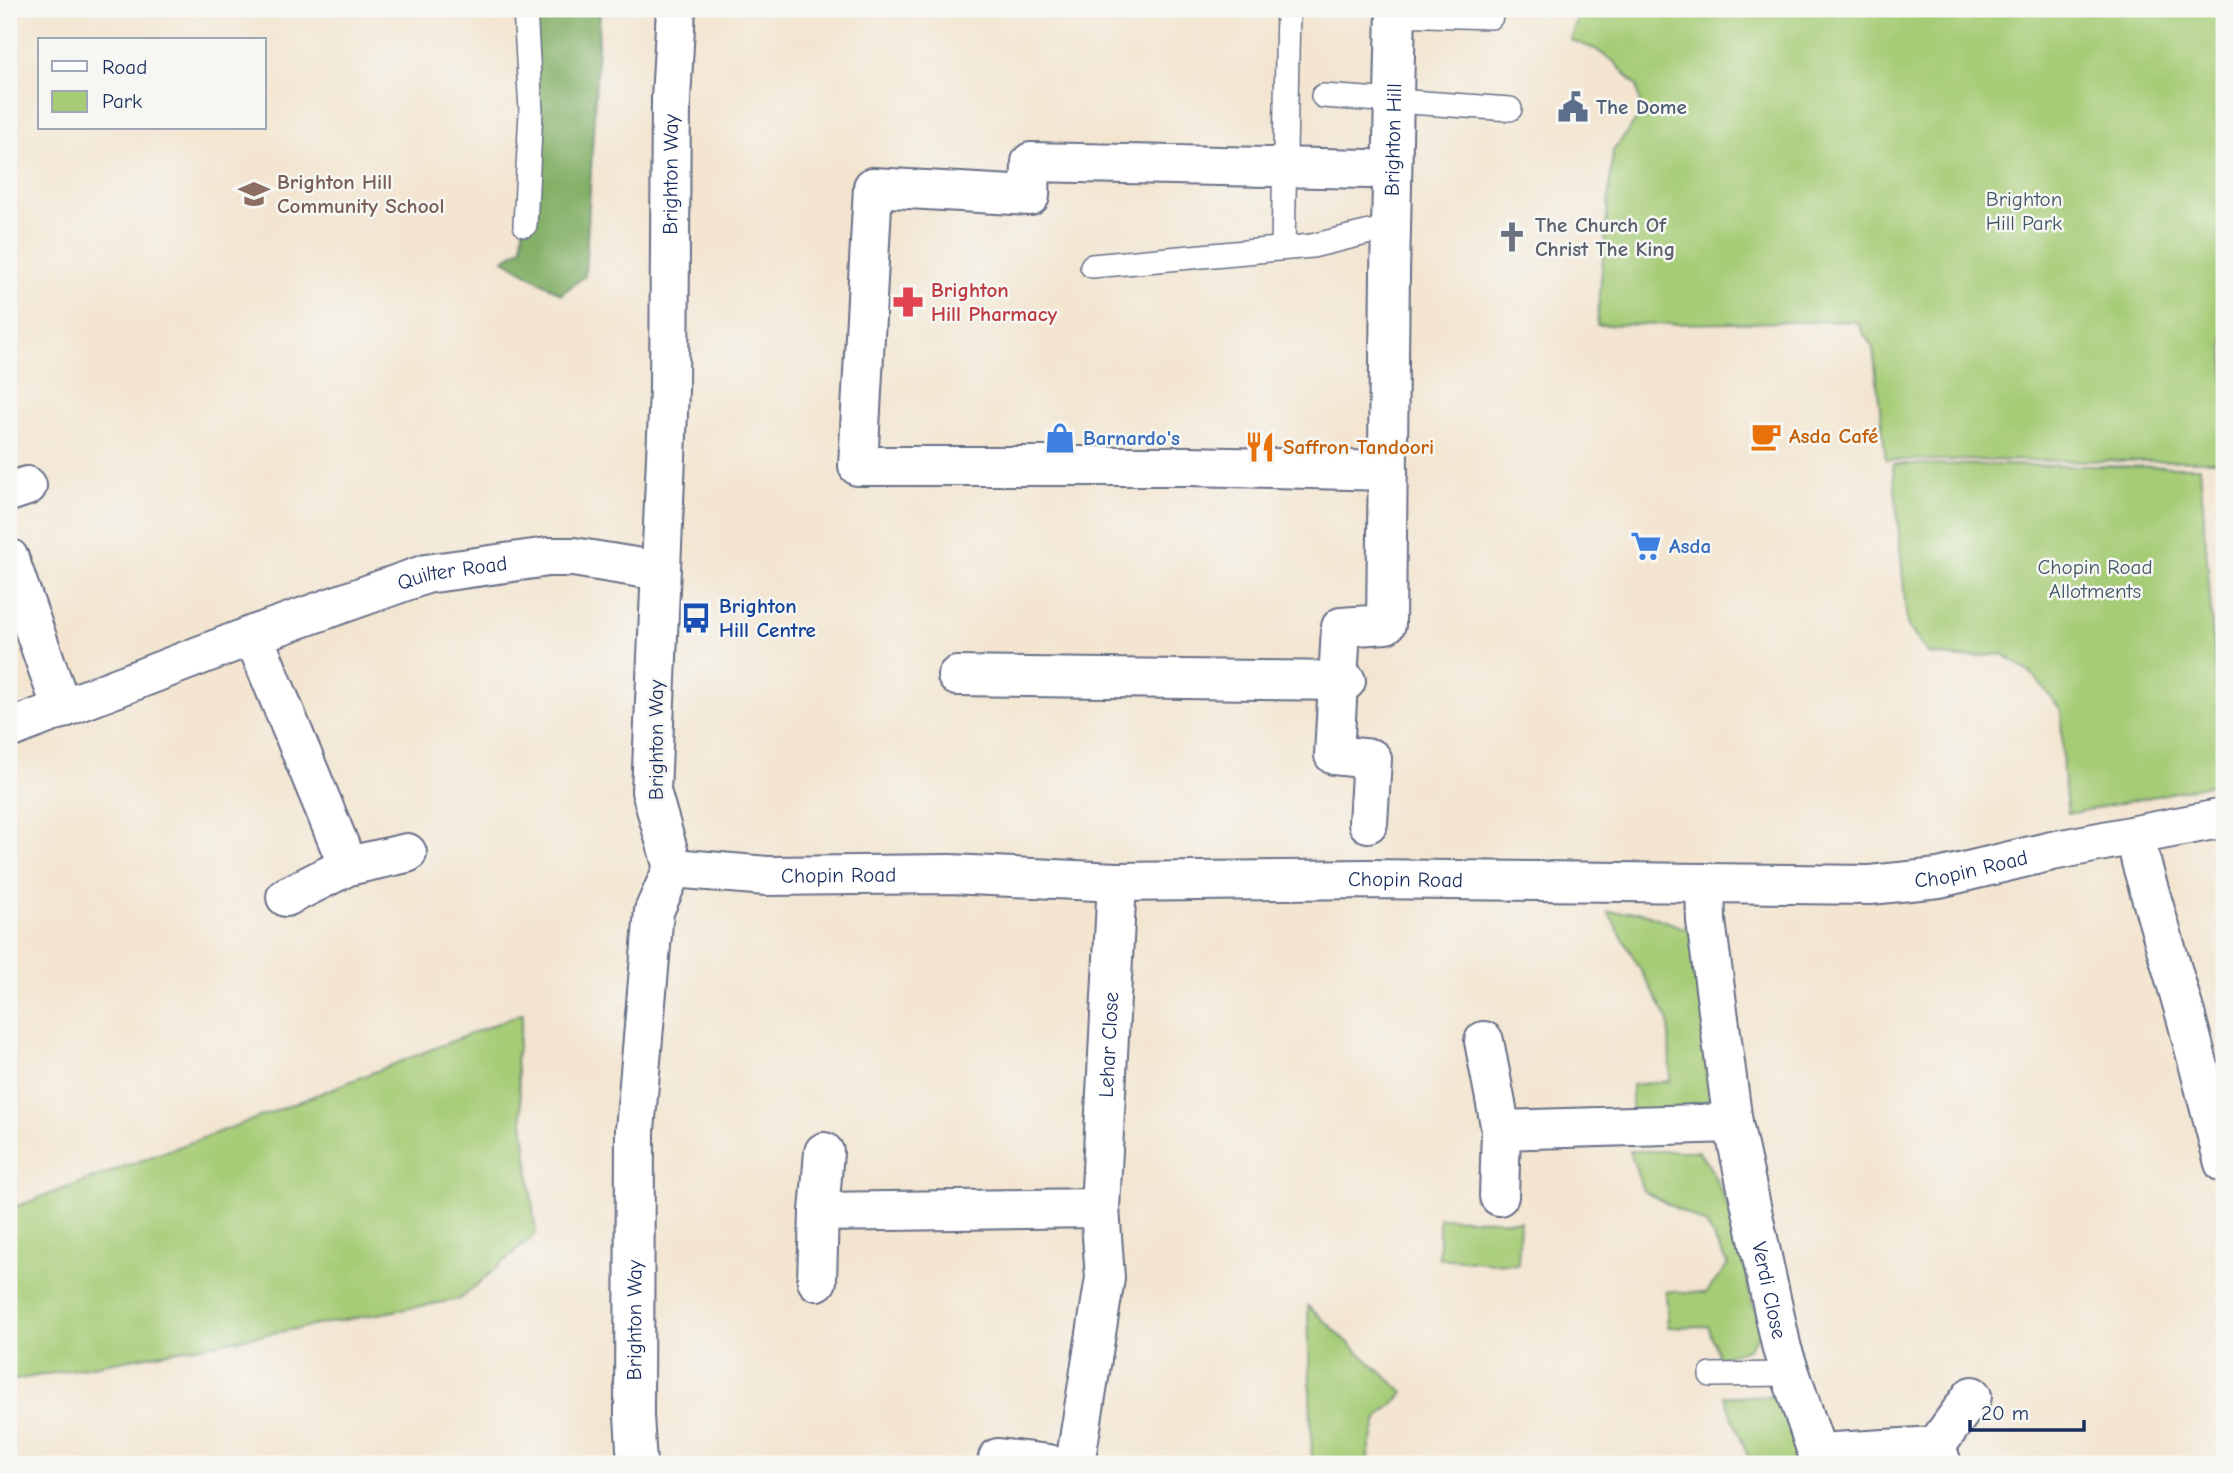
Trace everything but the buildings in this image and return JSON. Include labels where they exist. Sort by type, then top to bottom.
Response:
[{"type":"street","name":"Brighton Way","points":[[638,1464],[634,1416],[635,1130],[654,911],[673,868],[651,792],[669,370],[671,99],[676,9]]},
{"type":"street","name":"Brighton Hill","points":[[1342,681],[1341,627],[1386,624],[1396,11]]},
{"type":"street","points":[[1369,169],[1031,162],[1030,196],[873,187],[858,466],[1189,466],[1388,471]]},
{"type":"street","name":"Quilter Road","points":[[9,729],[253,635],[426,574],[548,557],[573,557],[660,571]]},
{"type":"street","points":[[9,558],[62,709]]},
{"type":"street","points":[[253,635],[348,866]]},
{"type":"street","points":[[957,676],[1342,681],[1334,755],[1372,759],[1368,823]]},
{"type":"street","name":"Chopin Road","points":[[673,868],[767,876],[950,874],[1117,882],[1367,879],[1870,884],[1939,878],[2052,851],[2224,818]]},
{"type":"street","points":[[2135,835],[2186,1017],[2211,1065],[2224,1163]]},
{"type":"street","points":[[286,897],[348,866],[407,853]]},
{"type":"street","name":"Lehar Close","points":[[1075,1464],[1105,1278],[1100,1208],[1117,882]]},
{"type":"street","name":"Verdi Close","points":[[1705,883],[1706,921],[1733,1123],[1782,1349],[1819,1459],[1939,1455],[1972,1396]]},
{"type":"street","points":[[1484,1041],[1501,1130],[1499,1196]]},
{"type":"street","points":[[1501,1130],[1733,1123]]},
{"type":"street","points":[[817,1281],[824,1152]]},
{"type":"street","points":[[819,1212],[1100,1208]]},
{"type":"street","points":[[998,1458],[1049,1464]]},
{"type":"lane","points":[[525,225],[531,111],[526,9]]},
{"type":"lane","points":[[1283,248],[1288,9]]},
{"type":"lane","points":[[1396,11],[1491,17],[1492,9]]},
{"type":"lane","points":[[1323,96],[1510,109]]},
{"type":"lane","points":[[1092,266],[1312,246],[1391,227]]},
{"type":"lane","points":[[1711,1375],[1790,1374]]},
{"type":"green space","points":[[537,9],[600,9],[585,276],[561,294],[504,260],[522,247]]},
{"type":"green space","name":"Brighton Hill Park","points":[[1580,9],[2224,9],[2224,461],[1886,460],[1873,348],[1856,321],[1597,325],[1613,151],[1640,115],[1640,106],[1637,86],[1613,61],[1595,49],[1570,40]]},
{"type":"green space","name":"Chopin Road Allotments","points":[[1893,464],[2200,467],[2224,782],[2068,814],[2063,774],[2061,710],[2033,675],[2003,654],[1959,658],[1928,654],[1907,625]]},
{"type":"green space","points":[[1608,912],[1641,912],[1695,932],[1722,1124],[1632,1114],[1632,1085],[1670,1081],[1669,1021]]},
{"type":"green space","points":[[523,1013],[516,1061],[536,1234],[460,1299],[9,1381],[9,1209],[268,1114]]},
{"type":"green space","points":[[1630,1151],[1698,1151],[1711,1169],[1740,1234],[1750,1297],[1764,1328],[1748,1349],[1719,1358],[1708,1326],[1668,1327],[1666,1291],[1706,1293],[1728,1265],[1706,1224],[1643,1191]]},
{"type":"green space","points":[[1439,1218],[1520,1221],[1518,1265],[1439,1258]]},
{"type":"green space","points":[[1308,1306],[1404,1393],[1377,1419],[1366,1464],[1312,1464]]},
{"type":"green space","points":[[1724,1396],[1778,1397],[1803,1464],[1751,1464]]},
{"type":"place","name":"The Dome","points":[[1573,107]]},
{"type":"place","name":"Brighton Hill Community School","points":[[254,194]]},
{"type":"place","name":"The Church Of Christ The King","points":[[1512,237]]},
{"type":"place","name":"Brighton Hill Pharmacy","points":[[908,302]]},
{"type":"place","name":"Asda Café","points":[[1766,436]]},
{"type":"place","name":"Barnardo's","points":[[1060,438]]},
{"type":"place","name":"Saffron Tandoori","points":[[1260,447]]},
{"type":"place","name":"Asda","points":[[1646,546]]},
{"type":"place","name":"Brighton Hill Centre","points":[[696,618]]}]
